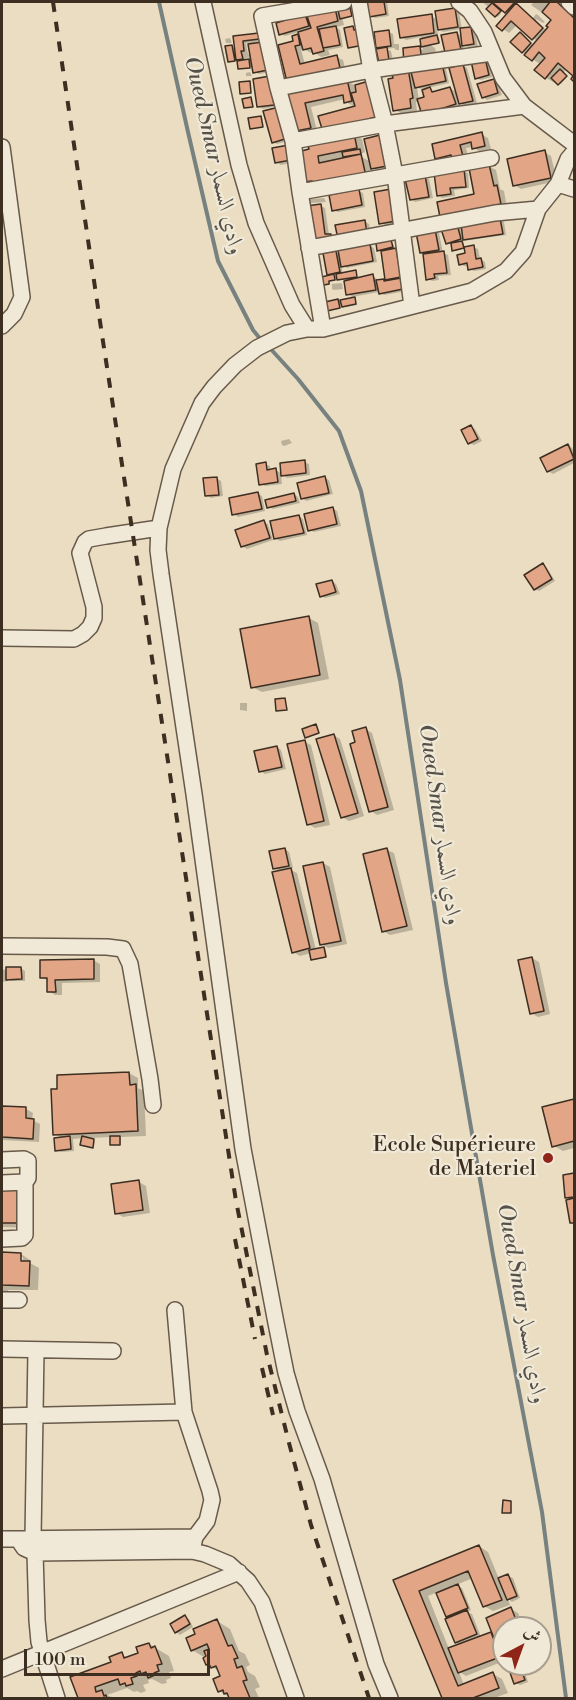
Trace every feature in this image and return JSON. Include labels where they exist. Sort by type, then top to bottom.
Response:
[{"type":"street","points":[[203,2],[239,165],[256,223],[292,305],[307,329]]},
{"type":"street","points":[[323,329],[293,141],[278,88],[262,16],[344,2]]},
{"type":"street","points":[[359,2],[371,70],[395,175],[412,306]]},
{"type":"street","points":[[459,2],[470,11],[484,32],[503,78],[524,106],[574,144]]},
{"type":"street","points":[[568,2],[574,7]]},
{"type":"street","points":[[278,88],[371,70],[492,54]]},
{"type":"street","points":[[293,141],[385,124],[524,106]]},
{"type":"street","points":[[2,147],[22,297],[14,314],[2,326]]},
{"type":"street","points":[[390,1698],[376,1664],[322,1479],[297,1411],[286,1373],[276,1323],[243,1149],[161,574],[158,550],[159,528],[172,469],[202,403],[224,375],[257,348],[287,333],[323,329],[472,291],[506,271],[523,252],[538,210],[558,184],[568,159],[574,152]]},
{"type":"street","points":[[300,192],[491,158]]},
{"type":"street","points":[[558,184],[574,189]]},
{"type":"street","points":[[309,248],[495,213],[538,210]]},
{"type":"street","points":[[2,638],[74,639],[83,634],[90,627],[94,618],[94,607],[80,553],[85,542],[89,539],[159,528]]},
{"type":"street","points":[[2,946],[107,947],[123,950],[130,964],[153,1105]]},
{"type":"street","points":[[2,1160],[24,1159],[28,1161],[28,1178],[25,1182],[26,1235],[22,1238],[2,1239]]},
{"type":"street","points":[[2,1183],[25,1182]]},
{"type":"street","points":[[2,1300],[19,1300]]},
{"type":"street","points":[[175,1310],[184,1412],[212,1500],[207,1521],[194,1544]]},
{"type":"street","points":[[2,1349],[113,1351]]},
{"type":"street","points":[[36,1350],[34,1544],[37,1620],[42,1653],[57,1698]]},
{"type":"street","points":[[2,1416],[184,1412]]},
{"type":"street","points":[[2,1539],[34,1544],[194,1544],[239,1572],[256,1591],[296,1698]]},
{"type":"street","points":[[2,1669],[239,1572]]},
{"type":"building","points":[[367,2],[384,2],[386,14],[369,17]]},
{"type":"building","points":[[492,2],[515,2],[505,13]]},
{"type":"building","points":[[550,2],[557,2],[574,18],[574,82],[571,79],[573,76],[558,63],[545,79],[534,70],[545,58],[539,52],[532,61],[524,55],[548,27],[546,26],[551,20],[542,12]]},
{"type":"building","points":[[349,3],[352,16],[340,19],[337,6]]},
{"type":"building","points":[[492,3],[501,11],[495,17],[486,9]]},
{"type":"building","points":[[516,3],[543,28],[532,40],[511,21],[502,31],[496,26]]},
{"type":"building","points":[[335,8],[338,21],[317,27],[324,51],[313,54],[311,48],[303,50],[298,32],[311,28],[307,16]]},
{"type":"building","points":[[455,8],[458,27],[438,30],[435,11]]},
{"type":"building","points":[[305,14],[309,26],[279,35],[276,23]]},
{"type":"building","points":[[432,14],[434,33],[400,38],[397,19]]},
{"type":"building","points":[[336,26],[340,45],[323,48],[319,29]]},
{"type":"building","points":[[353,26],[354,30],[361,29],[364,45],[348,48],[344,28]]},
{"type":"building","points":[[471,27],[474,44],[462,46],[460,28]]},
{"type":"building","points":[[389,30],[391,46],[376,48],[374,32]]},
{"type":"building","points":[[457,32],[462,54],[446,57],[441,35]]},
{"type":"building","points":[[520,32],[531,43],[522,53],[510,42]]},
{"type":"building","points":[[259,33],[260,39],[243,41],[244,51],[241,51],[243,59],[236,60],[233,36]]},
{"type":"building","points":[[298,34],[300,45],[295,46],[300,64],[337,55],[340,68],[287,82],[278,45],[293,41],[292,36]]},
{"type":"building","points":[[437,35],[439,43],[421,47],[420,39]]},
{"type":"building","points":[[263,42],[268,70],[253,73],[248,44]]},
{"type":"building","points":[[232,45],[235,61],[228,62],[225,46]]},
{"type":"building","points":[[420,46],[422,63],[404,65],[403,48]]},
{"type":"building","points":[[387,47],[390,67],[380,68],[376,49]]},
{"type":"building","points":[[485,58],[489,75],[475,79],[471,61]]},
{"type":"building","points":[[249,59],[250,68],[238,69],[237,61]]},
{"type":"building","points":[[442,64],[446,81],[415,88],[411,72]]},
{"type":"building","points":[[463,64],[473,101],[459,104],[449,68]]},
{"type":"building","points":[[408,68],[413,98],[410,99],[411,108],[393,111],[388,79],[393,78],[391,70]]},
{"type":"building","points":[[560,69],[567,76],[558,85],[551,78]]},
{"type":"building","points":[[270,76],[274,105],[257,107],[253,79]]},
{"type":"building","points":[[347,79],[352,101],[344,103],[343,95],[305,103],[311,128],[296,131],[287,93]]},
{"type":"building","points":[[494,79],[498,93],[482,98],[477,84]]},
{"type":"building","points":[[250,81],[251,93],[240,94],[239,82]]},
{"type":"building","points":[[369,81],[379,116],[323,132],[318,116],[355,106],[351,93],[356,92],[355,85]]},
{"type":"building","points":[[430,87],[432,92],[450,87],[456,104],[422,115],[417,99],[424,97],[422,90]]},
{"type":"building","points":[[251,97],[253,107],[244,108],[242,99]]},
{"type":"building","points":[[279,107],[288,138],[272,143],[263,111]]},
{"type":"building","points":[[261,116],[263,127],[250,129],[248,118]]},
{"type":"building","points":[[482,132],[485,146],[472,149],[471,142],[460,145],[464,160],[453,163],[451,155],[435,159],[432,144]]},
{"type":"building","points":[[354,133],[357,148],[318,156],[319,163],[361,154],[366,176],[314,187],[312,181],[304,182],[298,152],[309,149],[307,142]]},
{"type":"building","points":[[380,135],[387,166],[371,169],[364,139]]},
{"type":"building","points":[[289,145],[291,160],[275,163],[272,148]]},
{"type":"building","points":[[360,149],[361,154],[343,157],[342,152]]},
{"type":"building","points":[[545,150],[551,178],[513,186],[507,159]]},
{"type":"building","points":[[489,164],[501,204],[440,217],[437,202],[474,194],[469,168]]},
{"type":"building","points":[[464,169],[466,187],[450,188],[451,194],[437,196],[434,173]]},
{"type":"building","points":[[425,175],[429,197],[410,200],[405,179]]},
{"type":"building","points":[[359,189],[362,205],[332,211],[329,195]]},
{"type":"building","points":[[391,189],[396,221],[379,224],[374,192]]},
{"type":"building","points":[[321,204],[325,234],[331,234],[332,243],[311,246],[306,206]]},
{"type":"building","points":[[500,218],[503,234],[463,240],[461,224]]},
{"type":"building","points":[[365,220],[367,234],[338,239],[335,225]]},
{"type":"building","points":[[457,224],[461,239],[446,244],[441,229]]},
{"type":"building","points":[[435,229],[439,250],[420,253],[416,232]]},
{"type":"building","points":[[391,240],[393,247],[377,251],[376,243]]},
{"type":"building","points":[[462,241],[464,248],[452,251],[451,243]]},
{"type":"building","points":[[370,244],[373,261],[341,267],[338,250]]},
{"type":"building","points":[[474,245],[476,259],[481,258],[483,267],[468,270],[467,263],[459,265],[457,255],[465,253],[464,247]]},
{"type":"building","points":[[396,248],[401,277],[385,280],[381,251]]},
{"type":"building","points":[[336,251],[340,272],[327,275],[323,253]]},
{"type":"building","points":[[444,251],[447,273],[434,274],[435,278],[426,280],[423,254]]},
{"type":"building","points":[[356,270],[357,277],[337,280],[336,274]]},
{"type":"building","points":[[334,274],[335,280],[319,286],[317,278]]},
{"type":"building","points":[[373,274],[376,290],[346,295],[344,281]]},
{"type":"building","points":[[401,278],[403,289],[379,294],[376,280]]},
{"type":"building","points":[[355,297],[356,304],[342,307],[340,300]]},
{"type":"building","points":[[338,299],[340,308],[327,311],[325,302]]},
{"type":"building","points":[[471,425],[478,439],[468,444],[461,430]]},
{"type":"building","points":[[568,444],[574,459],[547,472],[540,458]]},
{"type":"building","points":[[305,460],[306,473],[281,476],[280,463]]},
{"type":"building","points":[[266,462],[267,470],[276,468],[278,482],[259,485],[256,464]]},
{"type":"building","points":[[325,476],[329,493],[301,499],[297,483]]},
{"type":"building","points":[[217,477],[219,495],[205,496],[203,478]]},
{"type":"building","points":[[258,492],[262,509],[232,515],[229,498]]},
{"type":"building","points":[[294,493],[296,501],[267,508],[265,500]]},
{"type":"building","points":[[333,507],[337,524],[308,531],[304,514]]},
{"type":"building","points":[[299,515],[304,533],[274,539],[270,521]]},
{"type":"building","points":[[264,520],[270,538],[241,547],[235,530]]},
{"type":"building","points":[[543,563],[552,579],[534,590],[524,575]]},
{"type":"building","points":[[332,580],[336,592],[320,597],[316,584]]},
{"type":"building","points":[[309,616],[320,675],[251,688],[240,629]]},
{"type":"building","points":[[285,698],[287,710],[276,711],[275,699]]},
{"type":"building","points":[[316,724],[319,733],[305,738],[302,729]]},
{"type":"building","points":[[366,727],[388,807],[369,812],[350,744],[355,742],[352,731]]},
{"type":"building","points":[[334,734],[358,813],[341,818],[316,739]]},
{"type":"building","points":[[305,740],[324,821],[307,825],[287,744]]},
{"type":"building","points":[[277,746],[282,767],[259,772],[254,751]]},
{"type":"building","points":[[285,848],[289,866],[273,869],[269,851]]},
{"type":"building","points":[[387,848],[407,926],[382,932],[363,854]]},
{"type":"building","points":[[323,862],[341,941],[320,945],[303,866]]},
{"type":"building","points":[[291,868],[310,948],[292,953],[272,872]]},
{"type":"building","points":[[324,947],[326,957],[311,960],[309,950]]},
{"type":"building","points":[[532,957],[544,1011],[530,1014],[518,960]]},
{"type":"building","points":[[94,959],[94,979],[55,980],[56,992],[47,992],[47,978],[40,978],[40,960]]},
{"type":"building","points":[[6,967],[21,967],[22,979],[6,980]]},
{"type":"building","points":[[129,1072],[130,1085],[136,1084],[138,1131],[53,1135],[51,1089],[57,1089],[57,1075]]},
{"type":"building","points":[[574,1099],[574,1141],[552,1147],[542,1107]]},
{"type":"building","points":[[2,1106],[26,1107],[26,1118],[34,1119],[33,1139],[2,1137]]},
{"type":"building","points":[[70,1136],[71,1149],[55,1151],[54,1138]]},
{"type":"building","points":[[82,1136],[94,1139],[93,1148],[80,1145]]},
{"type":"building","points":[[110,1136],[120,1136],[120,1145],[110,1145]]},
{"type":"building","points":[[574,1173],[574,1197],[565,1198],[563,1175]]},
{"type":"building","points":[[139,1180],[143,1210],[115,1214],[111,1184]]},
{"type":"building","points":[[2,1189],[24,1189],[23,1223],[2,1223]]},
{"type":"building","points":[[574,1198],[574,1223],[570,1223],[566,1200]]},
{"type":"building","points":[[2,1252],[21,1253],[21,1261],[30,1261],[29,1286],[2,1285]]},
{"type":"building","points":[[503,1500],[511,1501],[511,1513],[502,1513]]},
{"type":"building","points":[[479,1545],[502,1600],[483,1607],[468,1571],[419,1591],[458,1686],[492,1672],[499,1688],[473,1698],[442,1698],[393,1580]]},
{"type":"building","points":[[508,1574],[517,1596],[507,1600],[498,1578]]},
{"type":"building","points":[[458,1584],[468,1608],[446,1617],[436,1593]]},
{"type":"building","points":[[511,1607],[514,1616],[492,1616],[492,1633],[486,1618]]},
{"type":"building","points":[[467,1610],[477,1634],[455,1643],[445,1619]]},
{"type":"building","points":[[185,1615],[190,1624],[175,1633],[170,1624]]},
{"type":"building","points":[[217,1619],[228,1646],[232,1645],[238,1658],[234,1659],[237,1668],[242,1666],[247,1680],[243,1681],[250,1698],[229,1698],[223,1690],[218,1692],[213,1679],[220,1676],[216,1666],[211,1668],[209,1664],[206,1665],[203,1658],[206,1656],[204,1651],[209,1649],[207,1644],[191,1651],[186,1638],[195,1634],[193,1629]]},
{"type":"building","points":[[491,1632],[492,1635],[492,1660],[458,1673],[448,1648]]},
{"type":"building","points":[[149,1643],[151,1648],[155,1646],[162,1664],[157,1665],[159,1671],[154,1673],[155,1675],[148,1678],[146,1672],[141,1674],[140,1671],[136,1673],[137,1676],[131,1678],[133,1684],[120,1685],[118,1679],[95,1687],[96,1692],[102,1690],[107,1698],[78,1698],[70,1677],[111,1662],[109,1657],[122,1652],[124,1658],[138,1653],[136,1647]]},
{"type":"building","points":[[511,1676],[524,1676],[525,1680],[514,1684]]},
{"type":"waterway","name":"Oued Smar وادي السمار","points":[[159,2],[218,261],[253,330],[262,341]]},
{"type":"waterway","name":"Oued Smar وادي السمار","points":[[268,346],[298,379],[339,431],[361,491],[400,680],[446,983],[493,1255],[542,1512],[566,1698]]},
{"type":"railway","points":[[53,2],[102,335],[236,1201],[267,1355],[289,1443],[311,1525],[369,1698]]},
{"type":"railway","points":[[235,1239],[255,1339]]},
{"type":"railway","points":[[262,1368],[273,1415]]},
{"type":"place","name":"Ecole Supérieure de Materiel","points":[[548,1158]]}]
